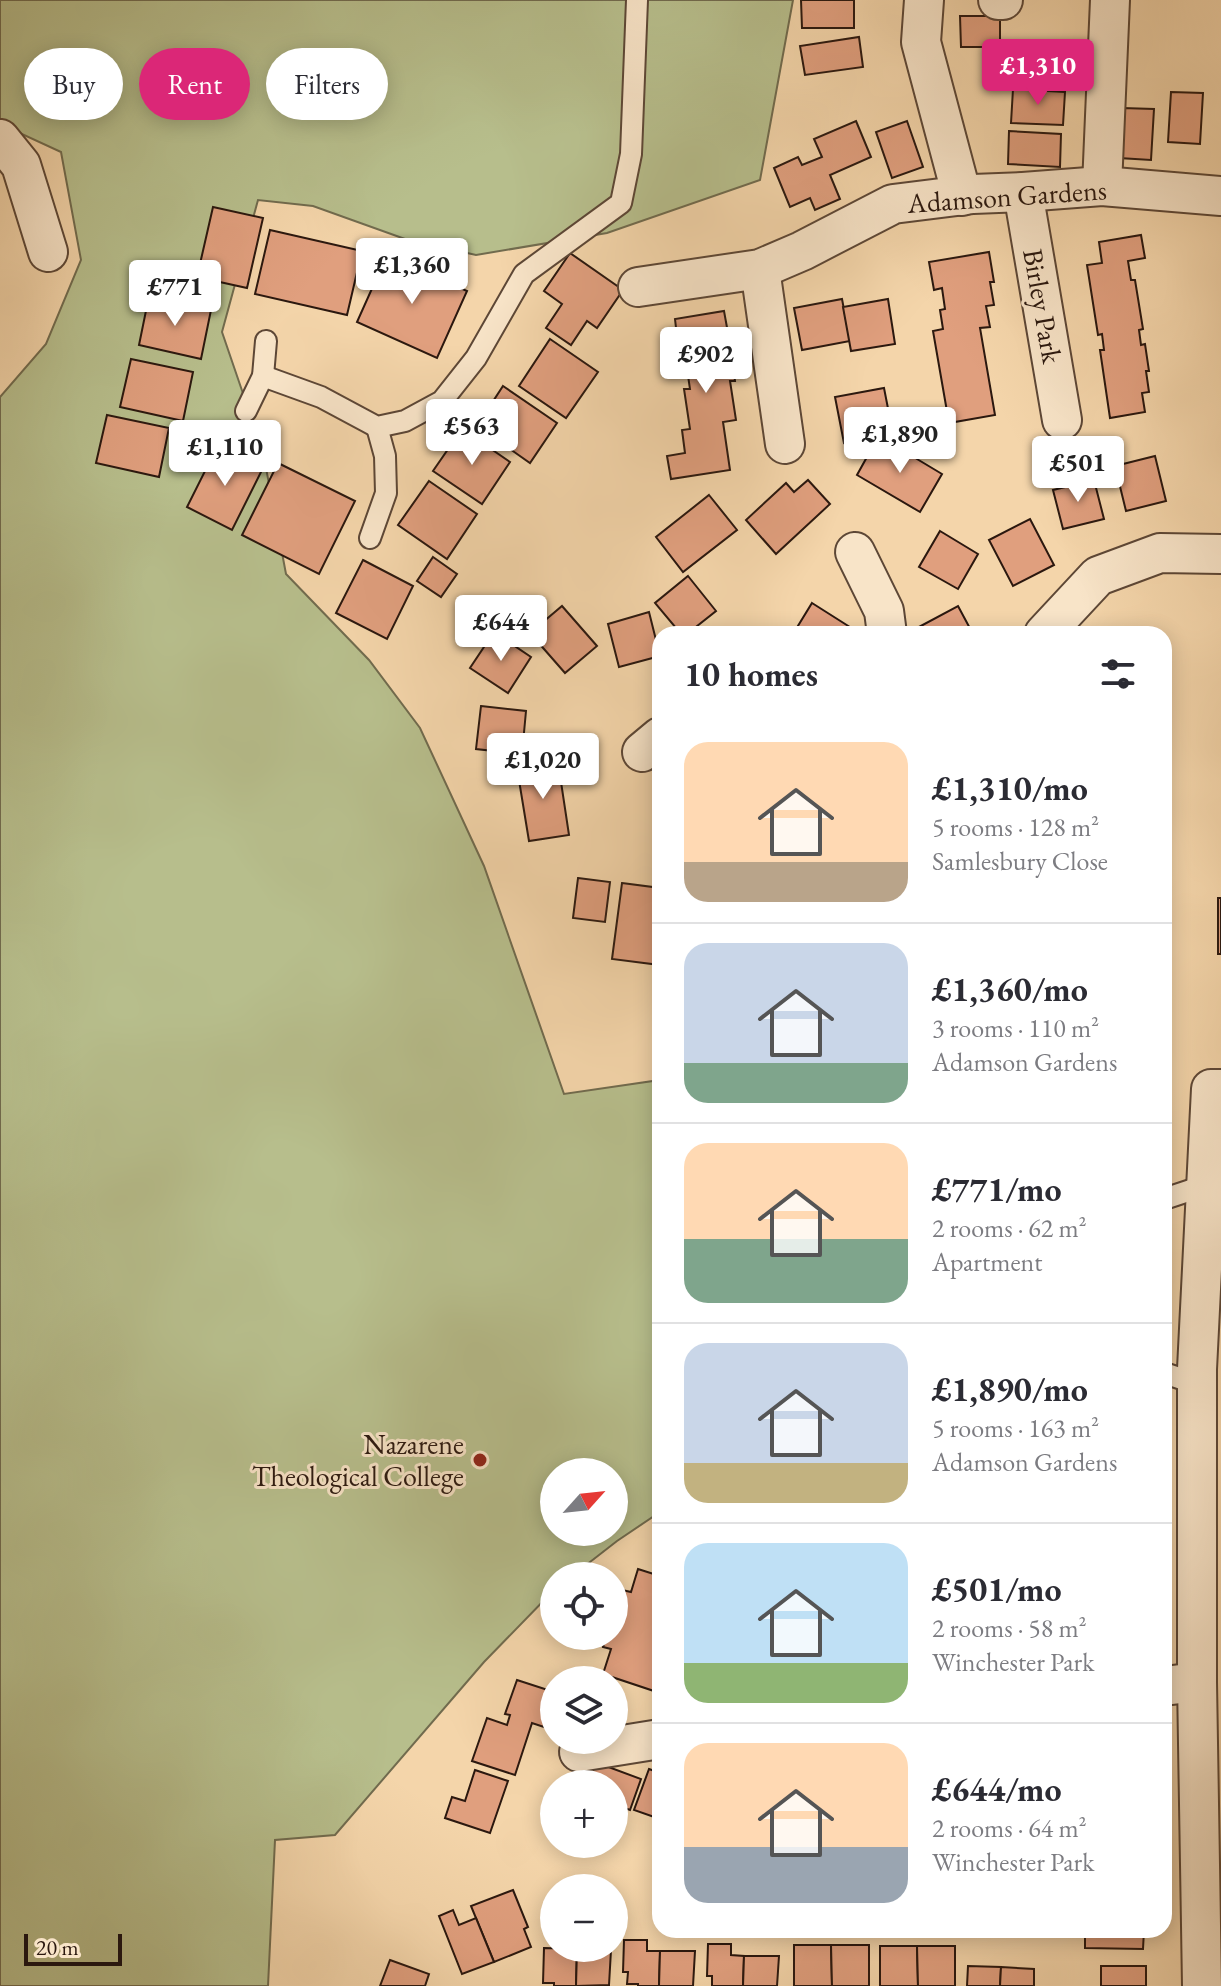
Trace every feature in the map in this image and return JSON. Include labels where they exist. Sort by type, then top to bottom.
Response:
[{"type":"street","points":[[924,0],[921,42],[962,196]]},
{"type":"street","points":[[1102,186],[1110,0]]},
{"type":"street","points":[[0,139],[21,165],[48,252]]},
{"type":"street","name":"Adamson Gardens","points":[[638,287],[760,269],[893,204],[1102,186],[1221,196]]},
{"type":"street","name":"Birley Park","points":[[1023,192],[1062,420]]},
{"type":"street","points":[[760,269],[785,444]]},
{"type":"street","points":[[855,552],[884,611],[886,626]]},
{"type":"street","points":[[1051,626],[1098,576],[1160,553],[1221,554]]},
{"type":"street","points":[[1202,1986],[1180,1684],[1181,1379],[1216,1089]]},
{"type":"street","points":[[628,1744],[652,1740]]},
{"type":"lane","points":[[263,376],[321,397],[377,427],[405,421],[442,401],[476,358],[524,274],[621,203],[631,154],[637,0]]},
{"type":"lane","points":[[246,411],[263,376],[266,341]]},
{"type":"lane","points":[[370,538],[386,493],[385,456],[377,427]]},
{"type":"lane","points":[[1172,1196],[1206,1185]]},
{"type":"green space","points":[[0,0],[793,0],[760,180],[607,233],[476,255],[405,239],[313,206],[258,200],[222,332],[263,452],[286,574],[369,660],[420,728],[484,866],[564,1094],[652,1081],[652,1517],[628,1534],[628,1458],[540,1458],[540,1546],[611,1546],[590,1562],[540,1562],[540,1604],[484,1662],[335,1835],[275,1840],[268,1986],[0,1986],[0,397],[46,344],[81,260],[61,152],[0,124]]},
{"type":"building","points":[[801,0],[854,0],[854,28],[802,28]]},
{"type":"building","points":[[960,16],[1000,16],[1000,47],[961,47]]},
{"type":"building","points":[[859,37],[863,67],[805,75],[800,46]]},
{"type":"building","points":[[1008,48],[1060,51],[1059,84],[1007,81]]},
{"type":"building","points":[[1013,89],[1065,92],[1063,125],[1011,123]]},
{"type":"building","points":[[1171,92],[1203,93],[1200,144],[1168,142]]},
{"type":"building","points":[[1122,108],[1154,109],[1151,160],[1119,158]]},
{"type":"building","points":[[856,121],[871,157],[830,175],[840,199],[815,210],[810,198],[790,207],[774,168],[798,157],[802,165],[822,157],[814,139]]},
{"type":"building","points":[[907,121],[923,167],[892,178],[876,132]]},
{"type":"building","points":[[1009,131],[1061,134],[1060,167],[1008,164]]},
{"type":"building","points":[[213,207],[263,218],[247,288],[197,277]]},
{"type":"building","points":[[270,230],[362,251],[347,315],[255,294]]},
{"type":"building","points":[[1141,235],[1145,258],[1128,261],[1131,280],[1135,280],[1143,329],[1139,330],[1141,345],[1145,344],[1149,392],[1142,393],[1145,412],[1110,418],[1100,350],[1104,350],[1102,334],[1098,335],[1087,265],[1102,263],[1099,242]]},
{"type":"building","points":[[989,252],[994,305],[986,306],[990,327],[980,328],[995,415],[949,423],[933,331],[943,329],[940,310],[945,309],[942,288],[934,290],[929,262]]},
{"type":"building","points":[[570,253],[623,290],[597,328],[587,321],[571,345],[546,328],[562,304],[544,291]]},
{"type":"building","points":[[387,255],[467,291],[437,358],[357,322]]},
{"type":"building","points":[[149,296],[211,310],[201,359],[139,345]]},
{"type":"building","points":[[842,299],[850,341],[802,350],[794,308]]},
{"type":"building","points":[[888,299],[895,344],[851,351],[843,307]]},
{"type":"building","points":[[724,311],[728,333],[735,332],[739,357],[732,358],[735,381],[730,381],[736,420],[723,422],[730,470],[671,479],[667,456],[685,453],[682,430],[690,429],[684,389],[690,389],[686,362],[693,361],[690,343],[678,345],[675,319]]},
{"type":"building","points":[[550,339],[598,372],[566,418],[519,386]]},
{"type":"building","points":[[131,359],[193,372],[183,421],[120,407]]},
{"type":"building","points":[[503,386],[557,423],[530,463],[477,426]]},
{"type":"building","points":[[884,388],[893,434],[844,443],[835,397]]},
{"type":"building","points":[[107,415],[169,428],[159,477],[96,463]]},
{"type":"building","points":[[462,429],[510,462],[482,504],[433,471]]},
{"type":"building","points":[[892,444],[942,474],[920,512],[857,475],[872,448]]},
{"type":"building","points":[[218,445],[263,468],[232,530],[187,507]]},
{"type":"building","points":[[1155,456],[1166,501],[1126,511],[1115,466]]},
{"type":"building","points":[[278,463],[355,501],[319,574],[242,535]]},
{"type":"building","points":[[808,480],[830,504],[776,554],[746,520],[786,483],[794,492]]},
{"type":"building","points":[[1094,480],[1104,519],[1063,529],[1053,490]]},
{"type":"building","points":[[429,481],[477,514],[447,559],[398,525]]},
{"type":"building","points":[[709,495],[737,530],[683,572],[656,537]]},
{"type":"building","points":[[1030,519],[1054,565],[1013,586],[989,540]]},
{"type":"building","points":[[940,531],[978,554],[958,589],[919,567]]},
{"type":"building","points":[[433,557],[457,574],[441,597],[417,581]]},
{"type":"building","points":[[363,560],[413,586],[387,639],[336,613]]},
{"type":"building","points":[[688,576],[716,611],[697,626],[674,626],[655,603]]},
{"type":"building","points":[[812,603],[848,626],[798,626]]},
{"type":"building","points":[[562,606],[597,646],[565,673],[530,633]]},
{"type":"building","points":[[958,606],[969,626],[921,626]]},
{"type":"building","points":[[649,612],[652,626],[652,658],[619,667],[608,624]]},
{"type":"building","points":[[494,632],[531,657],[508,693],[470,668]]},
{"type":"building","points":[[481,706],[526,711],[522,754],[476,749]]},
{"type":"building","points":[[558,762],[569,835],[529,841],[517,768]]},
{"type":"building","points":[[578,878],[610,882],[605,922],[573,918]]},
{"type":"building","points":[[622,883],[652,887],[652,964],[612,959]]},
{"type":"building","points":[[1218,898],[1221,898],[1221,954],[1218,954]]},
{"type":"building","points":[[638,1569],[652,1573],[652,1690],[628,1682],[628,1666],[606,1666],[611,1650],[628,1650],[628,1591],[631,1592]]},
{"type":"building","points":[[517,1680],[540,1687],[540,1726],[532,1723],[515,1775],[472,1761],[487,1718],[507,1725],[510,1715],[505,1714]]},
{"type":"building","points":[[595,1762],[617,1770],[592,1770]]},
{"type":"building","points":[[649,1769],[652,1770],[652,1816],[634,1810]]},
{"type":"building","points":[[475,1770],[508,1781],[490,1833],[445,1818],[452,1797],[465,1801]]},
{"type":"building","points":[[628,1774],[641,1779],[628,1809]]},
{"type":"building","points":[[513,1890],[528,1927],[524,1929],[531,1947],[494,1962],[471,1906]]},
{"type":"building","points":[[453,1910],[459,1925],[476,1918],[494,1962],[462,1974],[439,1916]]},
{"type":"building","points":[[1085,1938],[1144,1938],[1143,1949],[1085,1948]]},
{"type":"building","points":[[628,1940],[647,1940],[647,1951],[660,1951],[659,1986],[627,1984],[628,1972],[623,1972],[623,1962],[628,1962]]},
{"type":"building","points":[[708,1944],[731,1944],[731,1955],[744,1956],[743,1986],[712,1986],[712,1976],[707,1976]]},
{"type":"building","points":[[794,1945],[831,1945],[832,1986],[794,1986]]},
{"type":"building","points":[[831,1945],[869,1945],[869,1986],[832,1986]]},
{"type":"building","points":[[880,1946],[917,1946],[918,1986],[880,1986]]},
{"type":"building","points":[[917,1946],[955,1946],[955,1986],[918,1986]]},
{"type":"building","points":[[660,1951],[695,1951],[693,1986],[659,1986]]},
{"type":"building","points":[[744,1956],[779,1956],[777,1986],[743,1986]]},
{"type":"building","points":[[390,1960],[429,1974],[425,1986],[380,1986]]},
{"type":"building","points":[[544,1962],[577,1962],[576,1986],[543,1983]]},
{"type":"building","points":[[577,1962],[610,1962],[609,1985],[576,1986]]},
{"type":"building","points":[[968,1966],[1001,1967],[1000,1986],[967,1986]]},
{"type":"building","points":[[1101,1966],[1146,1966],[1146,1986],[1101,1986]]},
{"type":"building","points":[[1001,1967],[1034,1969],[1034,1986],[1000,1986]]},
{"type":"place","name":"Nazarene Theological College","points":[[480,1460]]}]
